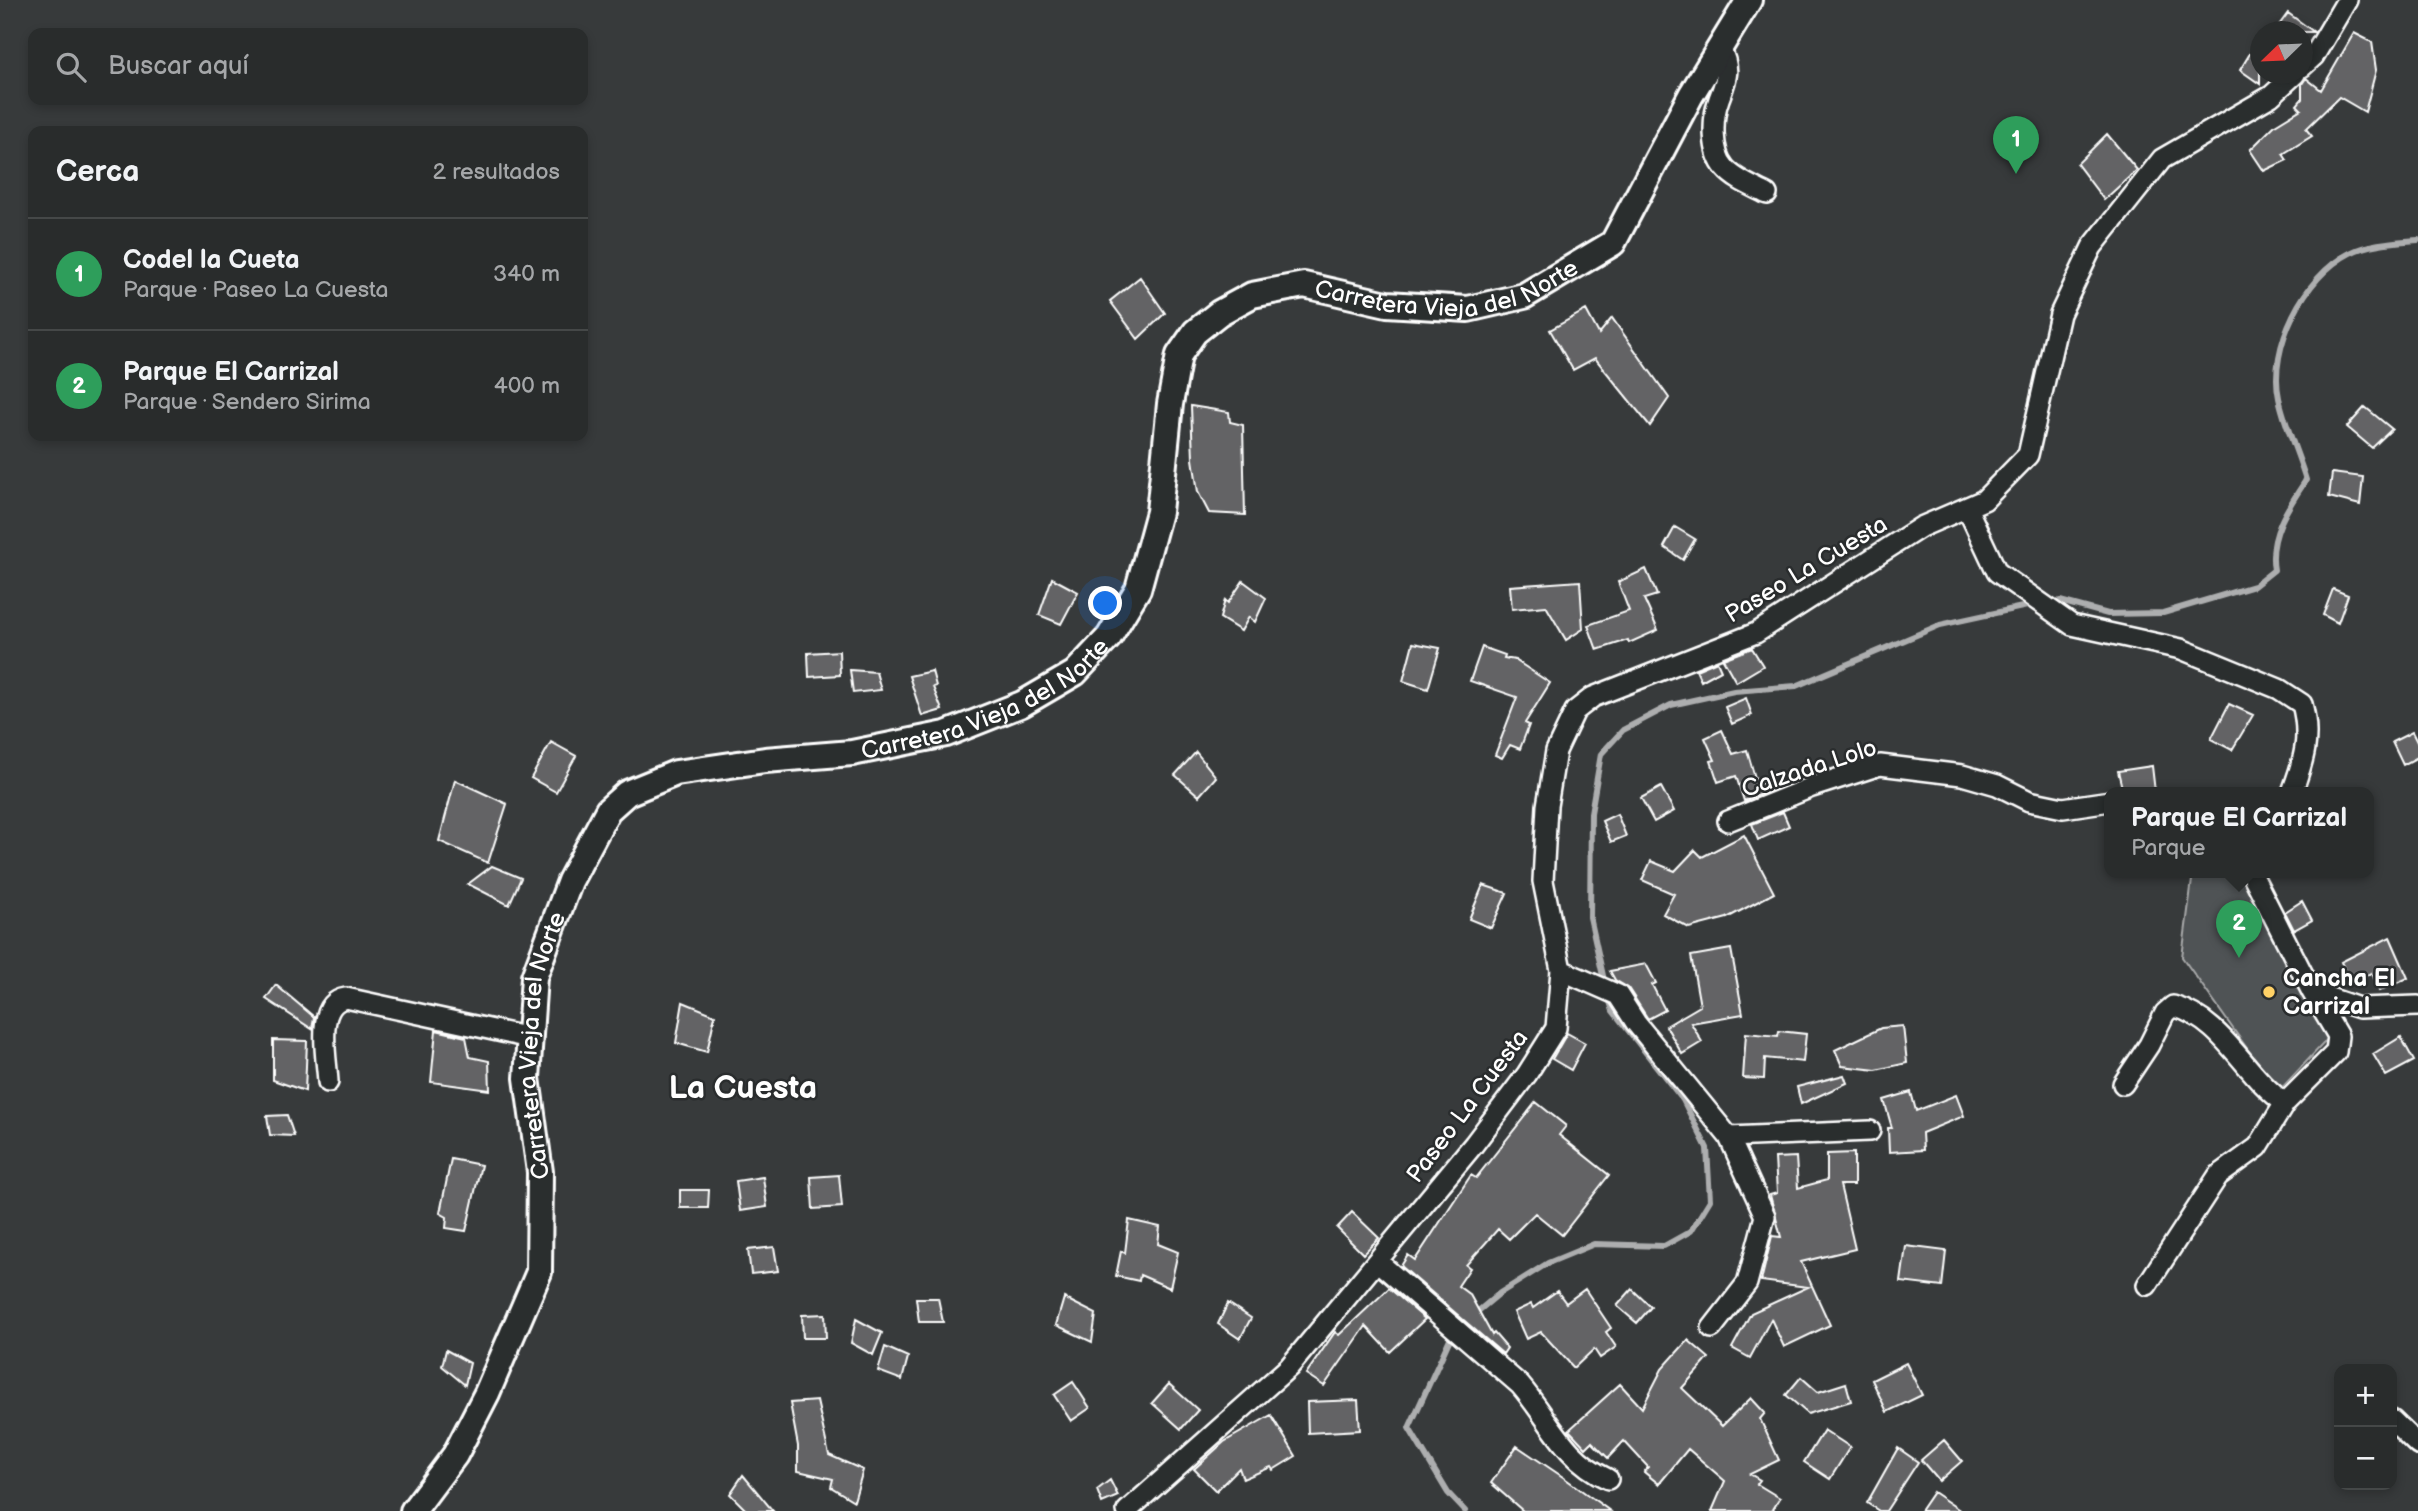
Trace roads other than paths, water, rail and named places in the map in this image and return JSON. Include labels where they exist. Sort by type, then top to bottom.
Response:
[{"type":"street","name":"Carretera Vieja del Norte","points":[[413,1511],[455,1455],[487,1393],[539,1272],[540,1172],[527,1078],[534,977],[570,881],[608,810],[627,793],[676,773],[765,760],[852,753],[946,734],[1022,704],[1075,673],[1109,637],[1138,589],[1160,512],[1170,404],[1179,355],[1195,332],[1219,313],[1252,295],[1304,285],[1387,304],[1468,309],[1524,296],[1613,243],[1749,0]]},
{"type":"street","points":[[2313,57],[2347,0]]},
{"type":"street","points":[[1720,48],[1728,65],[1727,82],[1716,109],[1715,144],[1724,167],[1767,194]]},
{"type":"street","name":"Paseo La Cuesta","points":[[1127,1511],[1289,1367],[1474,1144],[1527,1074],[1556,1028],[1561,970],[1544,881],[1547,806],[1556,751],[1575,711],[1593,696],[1756,633],[1921,527],[1984,500],[2028,455],[2060,314],[2092,247],[2162,159],[2271,96],[2284,84]]},
{"type":"street","points":[[1967,508],[1997,572],[2071,625],[2181,649],[2279,689],[2302,704],[2308,727],[2306,753],[2294,787]]},
{"type":"street","name":"Calzada Lolo","points":[[1727,821],[1812,787],[1880,765],[1962,775],[1997,785],[2029,801],[2063,808],[2104,802]]},
{"type":"street","points":[[2147,1286],[2218,1176],[2258,1147],[2286,1103],[2336,1052],[2338,1036],[2312,992],[2254,878]]},
{"type":"street","points":[[1561,970],[1618,995],[1636,1023],[1729,1137],[1765,1216],[1747,1283],[1712,1328]]},
{"type":"street","points":[[2312,992],[2359,1008],[2418,1006]]},
{"type":"street","points":[[328,1082],[325,1029],[330,1006],[335,1000],[346,998],[530,1038]]},
{"type":"street","points":[[2123,1084],[2149,1045],[2165,1013],[2174,1006],[2209,1024],[2234,1047],[2272,1094],[2286,1103]]},
{"type":"street","points":[[1729,1137],[1870,1130]]},
{"type":"street","points":[[1377,1261],[1520,1385],[1540,1408],[1572,1457],[1589,1471],[1608,1479]]},
{"type":"street","points":[[2397,1425],[2418,1445]]},
{"type":"waterway","points":[[2060,601],[2108,614],[2163,613],[2254,586],[2274,570],[2274,545],[2281,522],[2306,480],[2279,398],[2277,378],[2279,357],[2293,315],[2318,278],[2350,253],[2374,245],[2418,240]]},
{"type":"waterway","points":[[1605,985],[1590,917],[1591,813],[1601,754],[1623,730],[1671,705],[1734,691],[1796,686],[1940,625],[2027,606]]},
{"type":"waterway","points":[[1465,1511],[1448,1493],[1409,1428],[1453,1332],[1500,1293],[1548,1263],[1594,1244],[1664,1246],[1691,1231],[1710,1200],[1707,1148],[1683,1100],[1613,1011],[1608,995]]},
{"type":"place","name":"Codel la Cueta","points":[[2016,174]]},
{"type":"place","name":"Parque El Carrizal","points":[[2239,958]]},
{"type":"place","name":"Cancha El Carrizal","points":[[2269,992]]},
{"type":"district","name":"La Cuesta","points":[[743,1087]]}]
